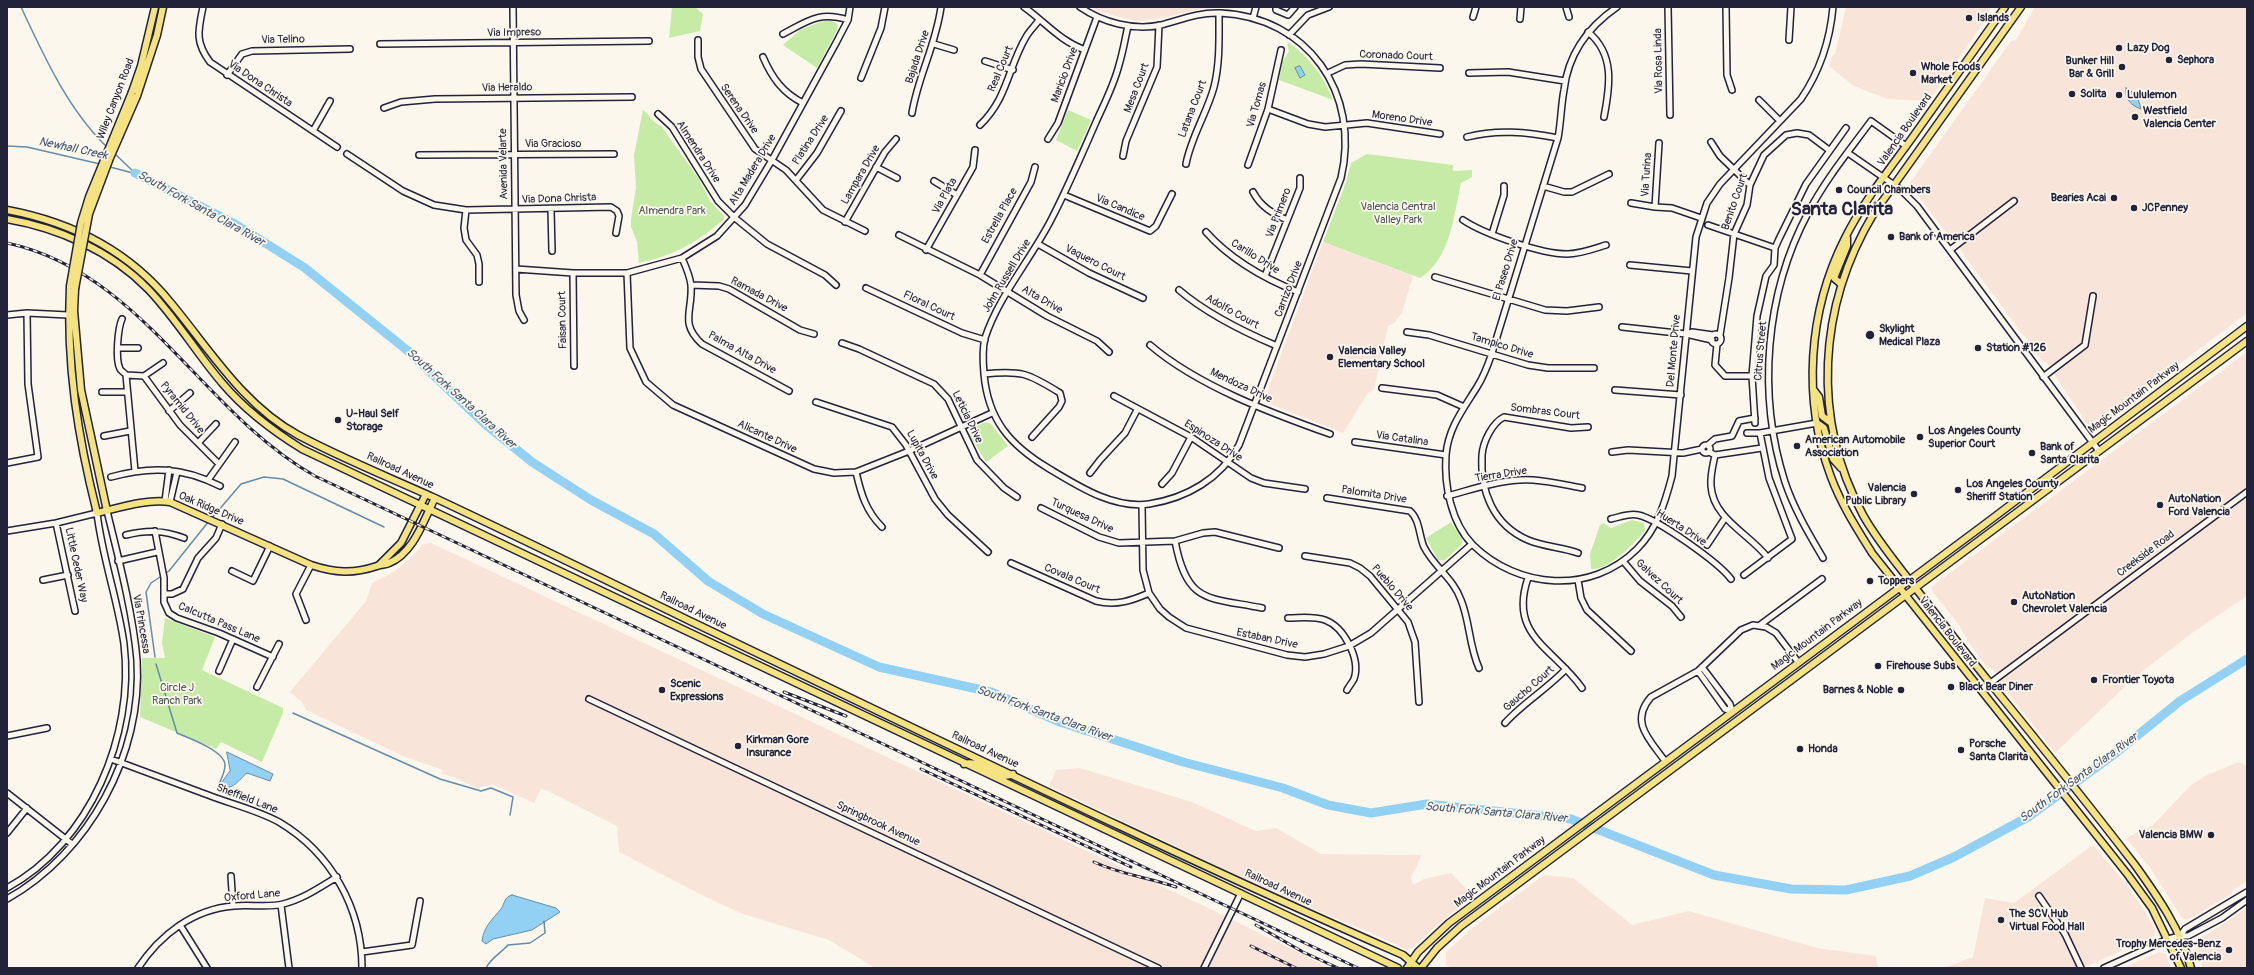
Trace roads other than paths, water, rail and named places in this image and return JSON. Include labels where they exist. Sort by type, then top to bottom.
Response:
[{"type":"main road","name":"Wiley Canyon Road","points":[[135,94],[155,7]]},
{"type":"main road","name":"Wiley Canyon Road","points":[[71,313],[72,287],[91,208],[157,35],[163,7]]},
{"type":"main road","name":"Valencia Boulevard","points":[[2005,7],[1906,146],[1847,234],[1834,264],[1821,304],[1814,346],[1813,389],[1817,423],[1829,470],[1841,500],[1872,553],[2143,895],[2168,939],[2181,968]]},
{"type":"main road","name":"Valencia Boulevard","points":[[2021,7],[1862,232],[1841,284],[1831,325],[1827,359],[1827,385],[1830,422],[1842,469],[1863,516],[1882,546],[2084,800],[2160,900],[2180,936],[2192,968]]},
{"type":"main road","name":"Railroad Avenue","points":[[7,210],[35,216],[66,226],[105,245],[117,253],[151,280],[225,371],[249,398],[274,418],[308,440],[435,498],[1286,904],[1403,956],[1418,968]]},
{"type":"main road","name":"Railroad Avenue","points":[[7,219],[57,231],[110,259],[147,288],[164,307],[223,384],[254,415],[302,449],[964,764],[1398,968]]},
{"type":"main road","points":[[1841,284],[1834,278],[1847,246],[1847,234]]},
{"type":"main road","name":"Via Princessa","points":[[71,313],[81,390],[107,511]]},
{"type":"main road","name":"Via Princessa","points":[[71,313],[76,416],[97,513]]},
{"type":"main road","name":"Magic Mountain Parkway","points":[[1407,968],[1427,943],[1449,923],[2247,326]]},
{"type":"main road","name":"Magic Mountain Parkway","points":[[1421,968],[1437,948],[1459,928],[1905,594],[1916,588],[2247,341]]},
{"type":"main road","points":[[1813,389],[1819,397],[1822,416],[1830,422]]},
{"type":"main road","points":[[1817,423],[1824,428],[1833,459],[1842,469]]},
{"type":"main road","name":"Oak Ridge Drive","points":[[379,565],[401,543],[426,494]]},
{"type":"main road","name":"Oak Ridge Drive","points":[[97,513],[144,501],[168,502],[222,524],[311,565],[344,573],[368,570],[379,565],[390,563],[407,549],[418,533],[435,498]]},
{"type":"main road","points":[[964,764],[975,763],[1002,776],[1008,777],[1013,774]]},
{"type":"street","name":"Via Dona Christa","points":[[202,7],[198,35],[199,45],[210,62],[337,147]]},
{"type":"street","name":"Avenida Velarte","points":[[513,7],[516,295],[519,311],[524,320]]},
{"type":"street","name":"Alta Madera Drive","points":[[516,269],[573,273],[627,273],[682,258],[717,236],[735,218],[752,194],[772,160],[848,20],[850,7]]},
{"type":"street","points":[[861,78],[881,28],[885,7]]},
{"type":"street","name":"Bajada Drive","points":[[912,113],[915,98],[934,44],[941,7]]},
{"type":"street","points":[[1024,7],[1070,45],[1084,50]]},
{"type":"street","name":"Carrizo Drive","points":[[1080,7],[1097,17],[1128,26],[1159,25],[1191,17],[1219,13],[1253,18],[1289,35],[1310,53],[1328,73],[1340,101],[1345,125],[1346,154],[1341,178],[1256,404],[1239,444],[1228,463],[1204,484],[1178,497],[1142,505],[1100,497]]},
{"type":"street","points":[[1253,18],[1256,7]]},
{"type":"street","points":[[1276,7],[1276,10],[1288,15],[1295,7]]},
{"type":"street","points":[[1289,35],[1308,15],[1328,7]]},
{"type":"street","points":[[1473,17],[1476,7]]},
{"type":"street","points":[[1520,19],[1521,7]]},
{"type":"street","points":[[1566,7],[1569,17]]},
{"type":"street","name":"El Paseo Drive","points":[[1472,544],[1457,521],[1447,496],[1446,455],[1450,434],[1483,376],[1492,353],[1558,138],[1562,118],[1565,81],[1574,54],[1588,32],[1617,7]]},
{"type":"street","name":"Via Rosa Linda","points":[[1668,7],[1670,116]]},
{"type":"street","points":[[1726,7],[1727,75],[1732,90]]},
{"type":"street","points":[[1789,40],[1791,7]]},
{"type":"street","name":"Del Monte Drive","points":[[1472,544],[1514,573],[1528,578],[1562,582],[1578,580],[1603,572],[1623,561],[1637,549],[1656,523],[1667,496],[1675,452],[1692,271],[1696,237],[1701,218],[1713,194],[1733,170],[1801,99],[1816,73],[1827,45],[1833,7]]},
{"type":"street","name":"Latana Court","points":[[1186,164],[1189,148],[1208,103],[1217,72],[1219,13]]},
{"type":"street","points":[[783,34],[810,20],[827,15],[848,20]]},
{"type":"street","name":"Maricio Drive","points":[[1048,139],[1058,123],[1097,17]]},
{"type":"street","name":"Real Court","points":[[980,125],[988,117],[1005,89],[1026,37],[1039,20]]},
{"type":"street","name":"Mesa Court","points":[[1124,156],[1126,142],[1157,67],[1159,25]]},
{"type":"street","name":"John Russell Drive","points":[[1100,497],[1051,470],[1021,451],[1007,436],[992,413],[985,392],[985,340],[998,309],[1038,244],[1064,195],[1119,66],[1128,26]]},
{"type":"street","points":[[1588,32],[1603,46],[1608,60],[1607,101],[1604,117]]},
{"type":"street","name":"Via Impreso","points":[[380,44],[649,40]]},
{"type":"street","name":"Serena Drive","points":[[698,40],[698,58],[707,80],[755,149],[797,179],[823,210],[865,231]]},
{"type":"street","points":[[934,44],[954,50]]},
{"type":"street","name":"Via Telino","points":[[227,74],[242,54],[252,51],[350,49]]},
{"type":"street","name":"Via Tomas","points":[[1248,165],[1268,109],[1281,50]]},
{"type":"street","points":[[763,57],[768,70],[779,86],[803,103]]},
{"type":"street","points":[[985,61],[1013,70]]},
{"type":"street","name":"Coronado Court","points":[[1328,73],[1345,65],[1361,64],[1440,68]]},
{"type":"street","points":[[1469,73],[1508,72],[1565,81]]},
{"type":"street","name":"Via Heraldo","points":[[384,108],[401,102],[428,100],[632,97]]},
{"type":"street","points":[[1759,100],[1780,121]]},
{"type":"street","points":[[313,131],[330,101]]},
{"type":"street","name":"Moreno Drive","points":[[1268,109],[1308,124],[1325,126],[1377,124],[1440,134]]},
{"type":"street","name":"Platina Drive","points":[[797,179],[814,158],[842,111]]},
{"type":"street","name":"Almendra Drive","points":[[658,114],[672,127],[718,201],[735,218],[767,244],[825,275],[836,285]]},
{"type":"street","name":"Citrus Street","points":[[1823,558],[1805,527],[1785,483],[1773,431],[1768,378],[1771,332],[1779,290],[1807,214],[1830,176],[1871,121],[1906,146]]},
{"type":"street","points":[[1612,452],[1628,450],[1682,452],[1683,450],[1692,451],[1702,449],[1704,445],[1708,445],[1715,439],[1732,436],[1739,421],[1755,420],[1752,376],[1757,316],[1766,276],[1774,265],[1775,248],[1806,184],[1846,128]]},
{"type":"street","points":[[1466,137],[1479,134],[1513,131],[1558,138]]},
{"type":"street","name":"Benito Court","points":[[1717,344],[1721,340],[1720,335],[1734,234],[1747,205],[1750,185],[1764,156],[1786,135],[1797,133],[1808,135],[1829,150]]},
{"type":"street","name":"Lampara Drive","points":[[845,222],[876,167],[896,139]]},
{"type":"street","points":[[1711,142],[1733,170],[1750,185]]},
{"type":"street","name":"Via Turina","points":[[1631,203],[1655,208],[1659,143]]},
{"type":"street","name":"Via Plata","points":[[926,250],[973,167],[975,150]]},
{"type":"street","points":[[1848,153],[1894,185],[1917,206],[2099,451]]},
{"type":"street","name":"Via Dona Christa","points":[[348,154],[416,198],[434,205],[466,210],[551,210],[611,207],[617,211],[619,216],[616,234]]},
{"type":"street","name":"Via Gracioso","points":[[420,155],[614,154]]},
{"type":"street","points":[[876,167],[897,178]]},
{"type":"street","name":"Estrella Place","points":[[980,275],[1031,182],[1036,167]]},
{"type":"street","points":[[1543,186],[1564,192],[1572,192],[1609,174]]},
{"type":"street","name":"Via Primero","points":[[1265,276],[1300,188],[1300,178]]},
{"type":"street","points":[[934,181],[957,195]]},
{"type":"street","points":[[1492,234],[1504,186]]},
{"type":"street","points":[[1253,192],[1257,199],[1268,210],[1287,220]]},
{"type":"street","name":"Via Candice","points":[[1064,195],[1150,231],[1156,226],[1172,194]]},
{"type":"street","points":[[1950,250],[2014,201]]},
{"type":"street","points":[[1655,208],[1672,208],[1701,218]]},
{"type":"street","points":[[466,210],[464,228],[466,240],[477,255],[479,264],[479,282]]},
{"type":"street","points":[[551,210],[552,251]]},
{"type":"street","points":[[1463,220],[1477,230],[1554,253],[1568,254],[1606,245]]},
{"type":"street","points":[[1708,224],[1775,248]]},
{"type":"street","name":"Carillo Drive","points":[[1206,232],[1233,258],[1298,292]]},
{"type":"street","name":"Alta Drive","points":[[899,235],[926,250],[980,275],[1047,316],[1097,341],[1109,352]]},
{"type":"street","name":"Vaquero Court","points":[[1038,244],[1089,273],[1143,298]]},
{"type":"street","name":"Palma Alta Drive","points":[[682,258],[691,285],[688,319],[695,338],[702,344],[789,391]]},
{"type":"street","points":[[1630,265],[1692,271]]},
{"type":"street","name":"Faisan Court","points":[[573,273],[574,366]]},
{"type":"street","name":"Alicante Drive","points":[[627,273],[630,348],[646,382],[674,405],[814,469],[834,473],[856,472],[909,452],[992,413]]},
{"type":"street","points":[[1435,277],[1545,310],[1567,311],[1599,307]]},
{"type":"street","name":"Ramada Drive","points":[[691,285],[718,286],[729,289],[800,330],[814,334]]},
{"type":"street","name":"Floral Court","points":[[866,288],[962,333],[985,340]]},
{"type":"street","name":"Adolfo Court","points":[[1179,290],[1193,302],[1277,346]]},
{"type":"street","points":[[2043,377],[2085,346],[2093,296]]},
{"type":"street","points":[[7,315],[26,313],[71,313]]},
{"type":"street","points":[[7,463],[38,457],[28,384],[26,313]]},
{"type":"street","points":[[122,319],[117,329],[118,348],[120,369],[126,375],[130,431],[135,470]]},
{"type":"street","points":[[1622,327],[1712,337],[1720,335]]},
{"type":"street","name":"Tampico Drive","points":[[1407,332],[1429,335],[1492,353],[1528,366],[1541,368],[1594,368]]},
{"type":"street","points":[[1712,337],[1717,344],[1715,365],[1724,376],[1752,376]]},
{"type":"street","name":"Leticia Drive","points":[[842,343],[859,349],[934,384],[948,399],[977,460],[1004,488],[1017,497]]},
{"type":"street","name":"Mendoza Drive","points":[[1150,345],[1162,356],[1205,381],[1256,404],[1330,434]]},
{"type":"street","points":[[118,348],[138,348]]},
{"type":"street","points":[[126,375],[144,376],[163,363]]},
{"type":"street","points":[[984,374],[1009,371],[1024,372],[1060,393],[1062,401],[1059,407],[1032,437]]},
{"type":"street","name":"Pyramid Drive","points":[[144,376],[169,410],[219,464]]},
{"type":"street","points":[[1382,388],[1437,395],[1464,407]]},
{"type":"street","points":[[1615,390],[1680,395]]},
{"type":"street","points":[[102,392],[127,392]]},
{"type":"street","points":[[169,410],[190,393]]},
{"type":"street","name":"Espinoza Drive","points":[[1114,396],[1137,410],[1191,437],[1252,478],[1264,483],[1305,490]]},
{"type":"street","name":"Lupita Drive","points":[[816,402],[892,427],[899,434],[935,499],[948,515],[988,552]]},
{"type":"street","points":[[1090,474],[1100,460],[1125,433],[1137,410]]},
{"type":"street","name":"Sombras Court","points":[[1578,553],[1564,548],[1528,540],[1512,531],[1492,509],[1484,486],[1481,470],[1483,452],[1496,421],[1504,417],[1571,428],[1588,427]]},
{"type":"street","points":[[1747,433],[1760,434],[1817,423]]},
{"type":"street","points":[[198,443],[216,424]]},
{"type":"street","points":[[104,436],[130,431]]},
{"type":"street","points":[[1744,575],[1792,539],[1769,478],[1760,434]]},
{"type":"street","points":[[1162,484],[1172,473],[1191,437]]},
{"type":"street","points":[[208,480],[235,442]]},
{"type":"street","name":"Via Catalina","points":[[1355,442],[1446,455]]},
{"type":"street","points":[[1708,445],[1711,448],[1709,452]]},
{"type":"street","points":[[1702,449],[1704,452],[1709,452],[1714,455],[1762,448]]},
{"type":"street","points":[[1714,455],[1710,484],[1712,496],[1725,518],[1762,550],[1768,558]]},
{"type":"street","points":[[111,477],[135,470],[169,470],[208,480],[220,486]]},
{"type":"street","points":[[168,502],[169,470]]},
{"type":"street","points":[[168,502],[176,472]]},
{"type":"street","points":[[856,472],[862,497],[871,516],[882,527]]},
{"type":"street","name":"Tierra Drive","points":[[1447,496],[1484,486],[1517,480],[1533,480],[1582,488]]},
{"type":"street","name":"Creekside Road","points":[[1981,690],[2247,492]]},
{"type":"street","name":"Palomita Drive","points":[[1327,498],[1410,511],[1414,515],[1423,546],[1456,589],[1462,601],[1472,653],[1479,668]]},
{"type":"street","name":"Estaban Drive","points":[[1142,505],[1143,570],[1149,593],[1160,609],[1186,628],[1267,651],[1305,657],[1324,654],[1349,646],[1370,632],[1398,609],[1440,570],[1472,544]]},
{"type":"street","name":"Turquesa Drive","points":[[1041,508],[1099,537],[1119,543],[1175,541],[1203,533],[1215,532],[1279,548]]},
{"type":"street","name":"Via Princessa","points":[[7,899],[36,880],[72,844],[96,814],[121,763],[133,718],[137,661],[134,637],[107,511]]},
{"type":"street","name":"Via Princessa","points":[[7,888],[34,869],[65,838],[92,800],[111,759],[121,726],[126,662],[120,622],[97,513]]},
{"type":"street","name":"Oak Ridge Drive","points":[[7,531],[56,523],[97,513]]},
{"type":"street","name":"Huerta Drive","points":[[1612,520],[1626,515],[1639,515],[1656,523],[1719,567],[1731,579]]},
{"type":"street","points":[[1706,544],[1725,518]]},
{"type":"street","name":"Little Ceder Way","points":[[56,523],[75,611]]},
{"type":"street","points":[[165,594],[172,594],[183,589],[198,558],[216,538],[222,524]]},
{"type":"street","points":[[126,535],[155,531],[170,533],[184,538]]},
{"type":"street","name":"Calcutta Pass Lane","points":[[155,531],[161,569],[164,578],[166,609],[177,618],[273,657]]},
{"type":"street","points":[[1175,541],[1183,574],[1191,586],[1202,594],[1262,608]]},
{"type":"street","points":[[232,571],[253,581],[270,546]]},
{"type":"street","points":[[118,561],[158,552]]},
{"type":"street","name":"Pueblo Drive","points":[[1305,556],[1350,563],[1360,568],[1370,576],[1398,609],[1408,622],[1415,642],[1419,702]]},
{"type":"street","name":"Galvez Court","points":[[1623,561],[1640,581],[1672,606],[1681,617]]},
{"type":"street","name":"Covala Court","points":[[1010,562],[1096,601],[1109,604],[1134,600],[1149,593]]},
{"type":"street","points":[[306,620],[296,594],[311,565]]},
{"type":"street","points":[[42,580],[68,575]]},
{"type":"street","points":[[1528,578],[1523,592],[1525,622],[1532,636],[1582,688]]},
{"type":"street","points":[[1665,761],[1643,730],[1641,720],[1643,710],[1651,697],[1698,671],[1741,630],[1760,625],[1822,579]]},
{"type":"street","points":[[1578,580],[1581,598],[1587,610],[1631,651]]},
{"type":"street","points":[[1288,618],[1311,617],[1325,620],[1335,626],[1343,634],[1355,663],[1354,678],[1347,690]]},
{"type":"street","points":[[1760,625],[1776,633],[1798,662]]},
{"type":"street","points":[[219,671],[233,640]]},
{"type":"street","points":[[257,687],[280,644]]},
{"type":"street","points":[[1702,667],[1730,704],[1732,711]]},
{"type":"street","name":"Gaucho Court","points":[[1505,723],[1515,712],[1551,686],[1566,670]]},
{"type":"street","points":[[1698,671],[1725,709],[1732,711]]},
{"type":"street","name":"Springbrook Avenue","points":[[589,699],[1158,968]]},
{"type":"street","points":[[7,736],[47,728]]},
{"type":"street","name":"Sheffield Lane","points":[[111,759],[278,822],[318,852],[337,877],[355,916],[362,952],[362,968]]},
{"type":"street","points":[[7,793],[72,844]]},
{"type":"street","points":[[7,833],[27,808]]},
{"type":"street","points":[[231,876],[233,906]]},
{"type":"street","name":"Oxford Lane","points":[[138,968],[150,950],[196,914],[233,906],[281,905],[305,897],[337,877]]},
{"type":"street","points":[[2180,936],[2185,929],[2247,892]]},
{"type":"street","points":[[1204,968],[1241,893]]},
{"type":"street","points":[[2039,896],[2065,934],[2081,968]]},
{"type":"street","points":[[362,952],[412,946],[420,900]]},
{"type":"street","points":[[2104,968],[2168,939],[2188,936],[2222,918],[2247,900]]},
{"type":"street","points":[[281,905],[289,968]]},
{"type":"street","points":[[180,925],[207,968]]},
{"type":"water","points":[[1300,66],[1305,75],[1300,78],[1295,68]]},
{"type":"water","points":[[2126,88],[2137,95],[2141,109],[2134,106],[2129,101],[2126,95]]},
{"type":"water","points":[[227,752],[273,774],[270,781],[247,773],[232,786],[219,786],[230,771]]},
{"type":"water","points":[[512,895],[556,908],[560,912],[532,930],[493,939],[486,944],[482,941],[487,927],[501,909],[506,899]]},
{"type":"waterway","name":"South Fork Santa Clara River","points":[[21,7],[48,63],[69,100],[81,117],[108,148]]},
{"type":"waterway","name":"Newhall Creek","points":[[7,146],[27,147],[100,164]]},
{"type":"waterway","name":"South Fork Santa Clara River","points":[[114,153],[135,173]]},
{"type":"waterway","name":"Newhall Creek","points":[[110,167],[133,173]]},
{"type":"waterway","name":"South Fork Santa Clara River","points":[[135,173],[235,224],[305,268],[408,351],[485,424],[532,462],[591,500],[654,534],[708,581],[763,614],[879,667],[991,692],[1060,722],[1183,762],[1283,788],[1328,805],[1371,813],[1427,804],[1571,819],[1714,875],[1791,889],[1846,890],[1910,876],[1954,857],[2028,817],[2117,752],[2180,701],[2247,659]]},
{"type":"waterway","points":[[212,518],[241,484],[264,477],[283,479],[384,527]]},
{"type":"waterway","points":[[155,657],[146,592],[151,583],[169,571],[209,521]]},
{"type":"waterway","points":[[156,664],[177,733],[213,750],[223,760],[225,765],[222,778],[218,786]]},
{"type":"waterway","points":[[293,713],[440,779],[481,791],[491,788],[513,797],[510,815]]},
{"type":"waterway","points":[[486,968],[491,961],[508,945],[530,943],[545,933],[544,921]]},
{"type":"railway","points":[[7,243],[54,259],[96,283],[134,313],[169,346],[238,417],[275,449],[315,476],[1358,968]]},
{"type":"railway","points":[[784,692],[846,716]]},
{"type":"railway","points":[[921,769],[1131,867]]},
{"type":"railway","points":[[1094,862],[1115,870],[1176,887]]},
{"type":"railway","points":[[1256,925],[1303,952],[1338,968]]},
{"type":"railway","points":[[1251,946],[1296,968]]},
{"type":"place","name":"Islands","points":[[1969,18]]},
{"type":"place","name":"Lazy Dog","points":[[2119,48]]},
{"type":"place","name":"Sephora","points":[[2169,60]]},
{"type":"place","name":"Bunker Hill Bar & Grill","points":[[2122,67]]},
{"type":"place","name":"Whole Foods Market","points":[[1913,73]]},
{"type":"place","name":"Solita","points":[[2072,94]]},
{"type":"place","name":"Lululemon","points":[[2119,95]]},
{"type":"place","name":"Westfield Valencia Center","points":[[2135,117]]},
{"type":"place","name":"Council Chambers","points":[[1839,190]]},
{"type":"place","name":"Bearies Acai","points":[[2114,198]]},
{"type":"place","name":"JCPenney","points":[[2134,208]]},
{"type":"place","name":"Bank of America","points":[[1891,237]]},
{"type":"place","name":"Skylight Medical Plaza","points":[[1870,335]]},
{"type":"place","name":"Station #126","points":[[1978,348]]},
{"type":"place","name":"Valencia Valley Elementary School","points":[[1330,357]]},
{"type":"place","name":"U-Haul Self Storage","points":[[338,420]]},
{"type":"place","name":"Los Angeles County Superior Court","points":[[1920,437]]},
{"type":"place","name":"American Automobile Association","points":[[1797,446]]},
{"type":"place","name":"Bank of Santa Clarita","points":[[2032,453]]},
{"type":"place","name":"Los Angeles County Sheriff Station","points":[[1958,490]]},
{"type":"place","name":"Valencia Public Library","points":[[1914,494]]},
{"type":"place","name":"AutoNation Ford Valencia","points":[[2160,505]]},
{"type":"place","name":"Toppers","points":[[1870,581]]},
{"type":"place","name":"AutoNation Chevrolet Valencia","points":[[2014,602]]},
{"type":"place","name":"Firehouse Subs","points":[[1878,666]]},
{"type":"place","name":"Frontier Toyota","points":[[2094,680]]},
{"type":"place","name":"Black Bear Diner","points":[[1951,687]]},
{"type":"place","name":"Scenic Expressions","points":[[662,690]]},
{"type":"place","name":"Barnes & Noble","points":[[1901,690]]},
{"type":"place","name":"Kirkman Gore Insurance","points":[[738,746]]},
{"type":"place","name":"Honda","points":[[1800,749]]},
{"type":"place","name":"Porsche Santa Clarita","points":[[1961,750]]},
{"type":"place","name":"Valencia BMW","points":[[2211,835]]},
{"type":"place","name":"The SCV Hub Virtual Food Hall","points":[[2001,920]]},
{"type":"place","name":"Trophy Mercedes-Benz of Valencia","points":[[2229,950]]},
{"type":"district","name":"Santa Clarita","points":[[1842,210]]},
{"type":"park label","name":"Almendra Park","points":[[672,211]]},
{"type":"park label","name":"Valencia Central Valley Park","points":[[1398,213]]},
{"type":"park label","name":"Circle J Ranch Park","points":[[177,694]]}]
